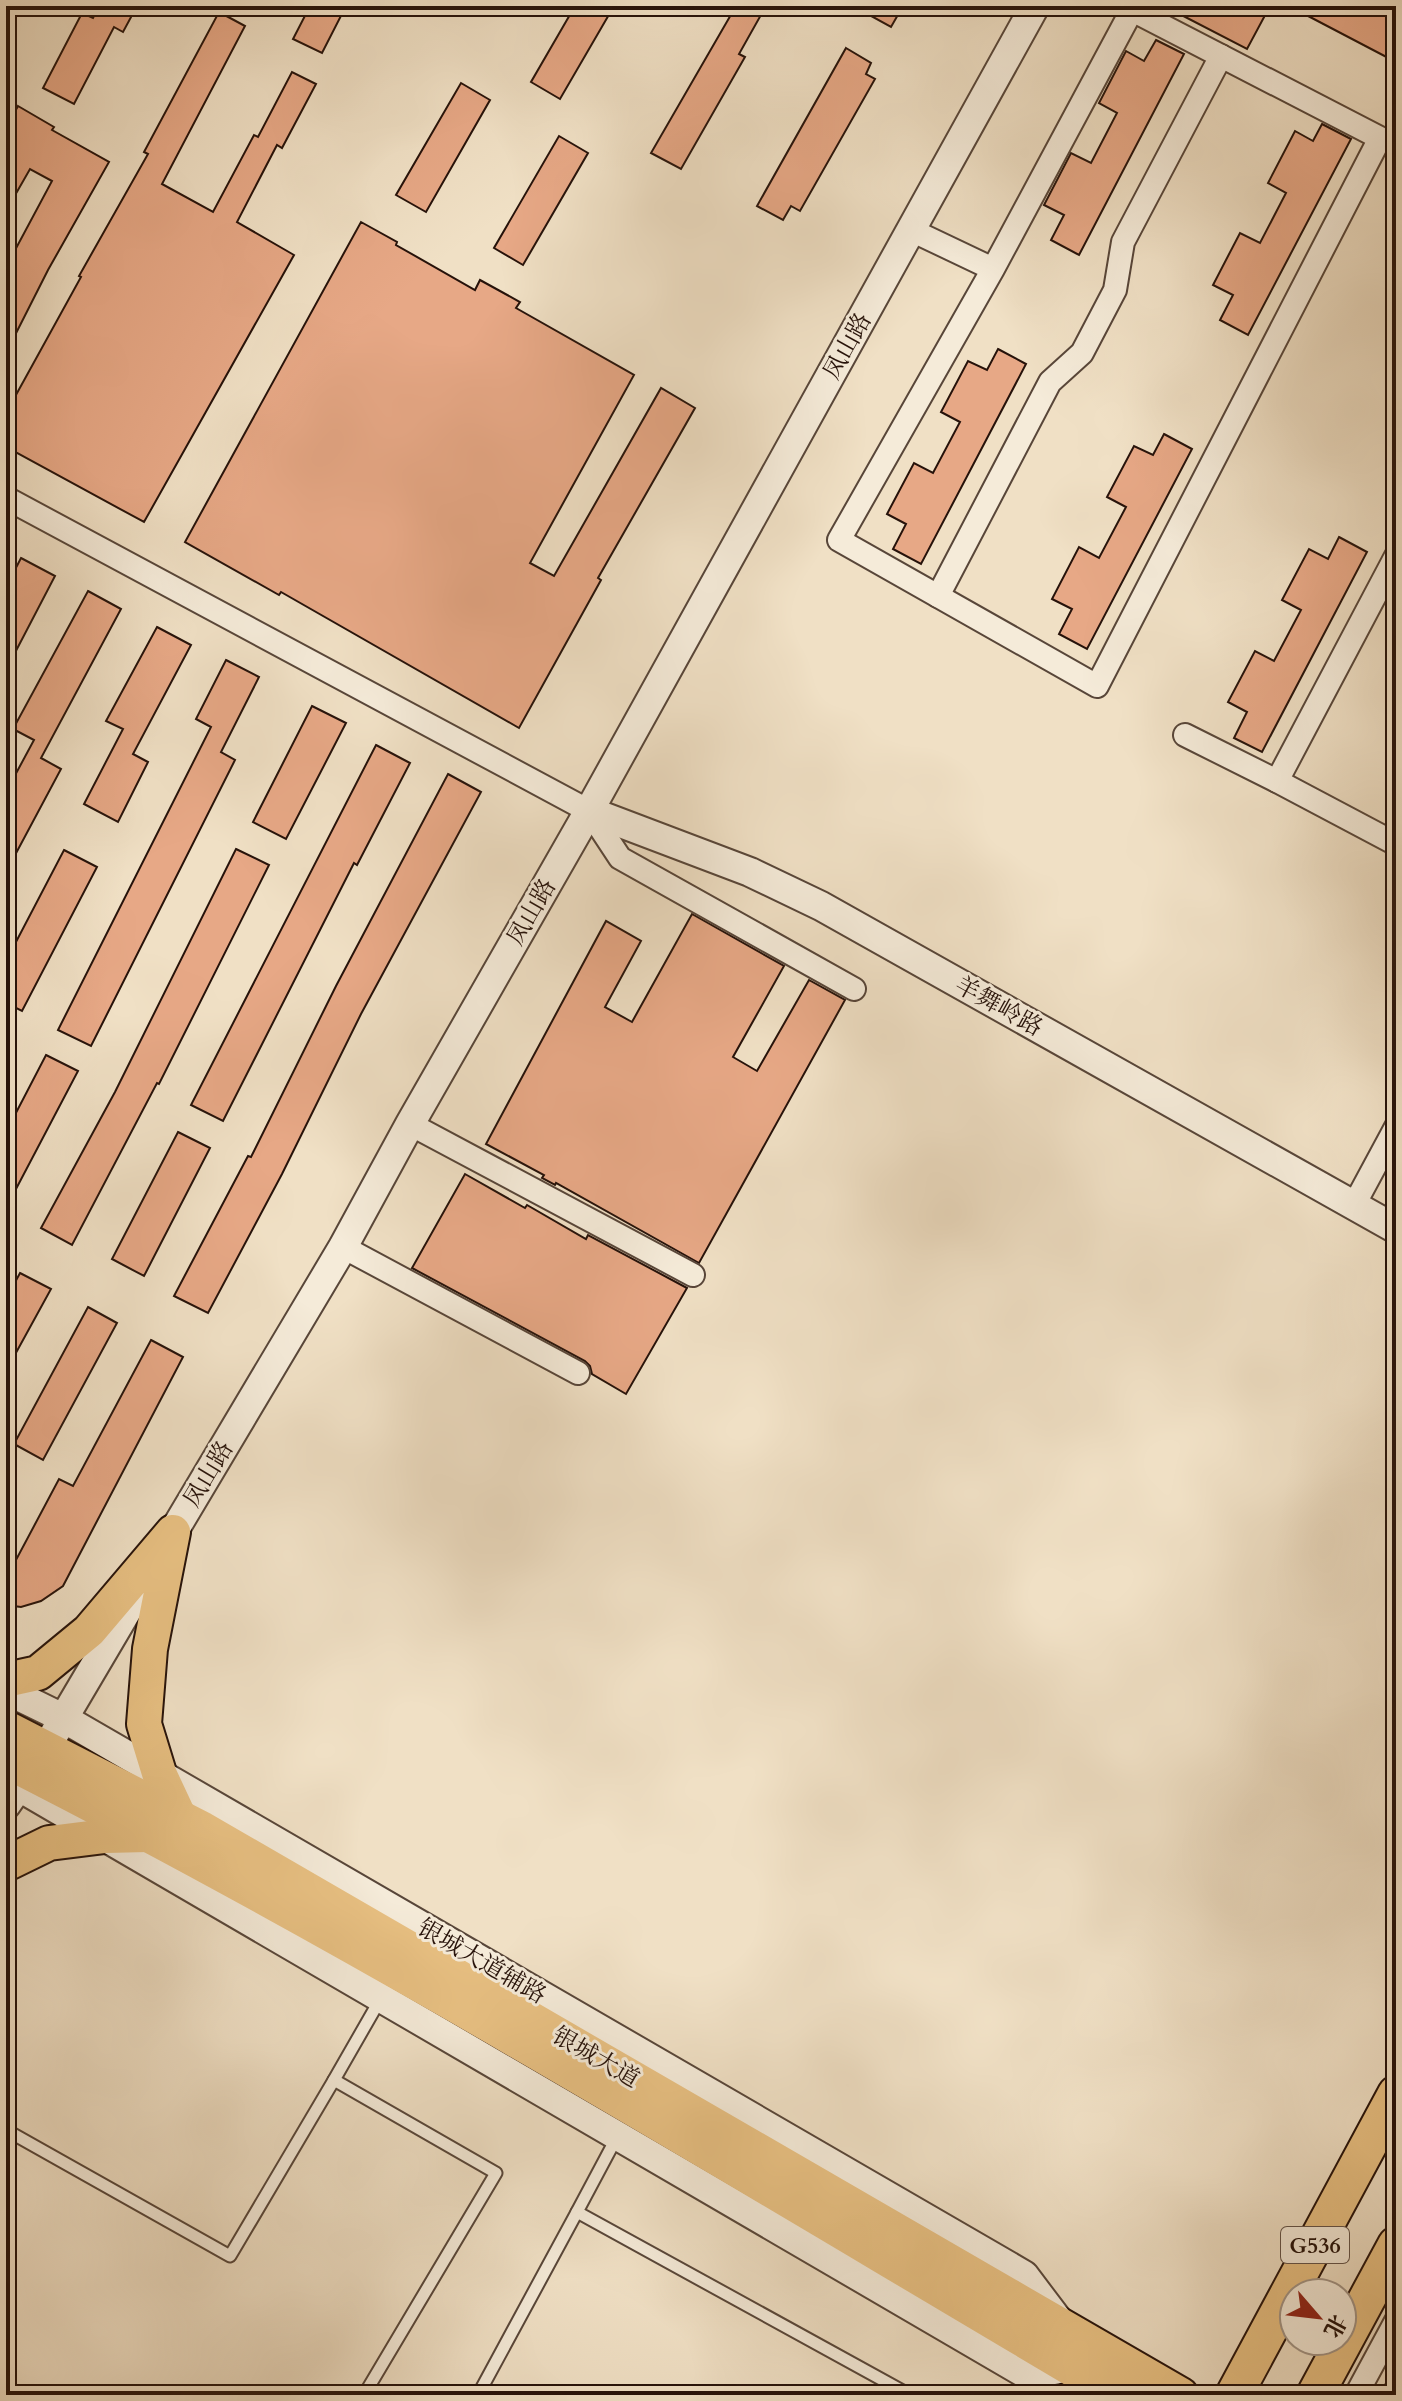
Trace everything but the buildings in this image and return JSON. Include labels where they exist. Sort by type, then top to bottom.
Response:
[{"type":"highway","name":"G536","points":[[1234,2395],[1396,2094]]},
{"type":"highway","name":"G536","points":[[1315,2395],[1396,2245]]},
{"type":"main road","points":[[6,1680],[38,1673],[89,1631],[173,1532]]},
{"type":"main road","points":[[173,1532],[150,1649],[144,1724],[159,1773],[180,1818]]},
{"type":"main road","name":"银城大道","points":[[6,1728],[18,1775]]},
{"type":"main road","name":"银城大道","points":[[18,1775],[180,1818],[1181,2395]]},
{"type":"main road","name":"银城大道","points":[[18,1775],[150,1835],[396,1972],[633,2107],[1075,2378],[1116,2395]]},
{"type":"main road","points":[[6,1864],[49,1843],[105,1836],[150,1835]]},
{"type":"street","name":"凤山路","points":[[18,1775],[63,1718],[343,1247],[589,811],[1035,6]]},
{"type":"street","points":[[1132,10],[1221,56],[1388,142],[1097,686],[839,540],[993,269],[1132,10]]},
{"type":"street","points":[[938,596],[1050,382],[1082,353],[1089,341],[1115,290],[1123,242],[1221,56]]},
{"type":"street","points":[[911,230],[993,269]]},
{"type":"street","points":[[6,498],[589,811],[620,858],[854,989]]},
{"type":"street","points":[[1277,781],[1396,556]]},
{"type":"street","points":[[1185,735],[1396,844]]},
{"type":"street","name":"羊舞岭路","points":[[589,811],[750,872],[821,906],[1396,1229]]},
{"type":"street","points":[[410,1124],[693,1275]]},
{"type":"street","points":[[1354,1205],[1396,1127]]},
{"type":"street","points":[[343,1247],[578,1373]]},
{"type":"street","name":"银城大道辅路","points":[[6,1690],[63,1718],[159,1773],[1024,2275],[1064,2327]]},
{"type":"street","points":[[18,1775],[105,1836],[1028,2375],[1075,2378]]},
{"type":"street","points":[[1356,2395],[1396,2321]]},
{"type":"lane","points":[[6,2130],[230,2256],[396,1972]]},
{"type":"lane","points":[[334,2080],[496,2173],[364,2395]]},
{"type":"lane","points":[[478,2395],[633,2107]]},
{"type":"lane","points":[[577,2212],[910,2395]]},
{"type":"lane","points":[[1387,2395],[1396,2378]]}]
